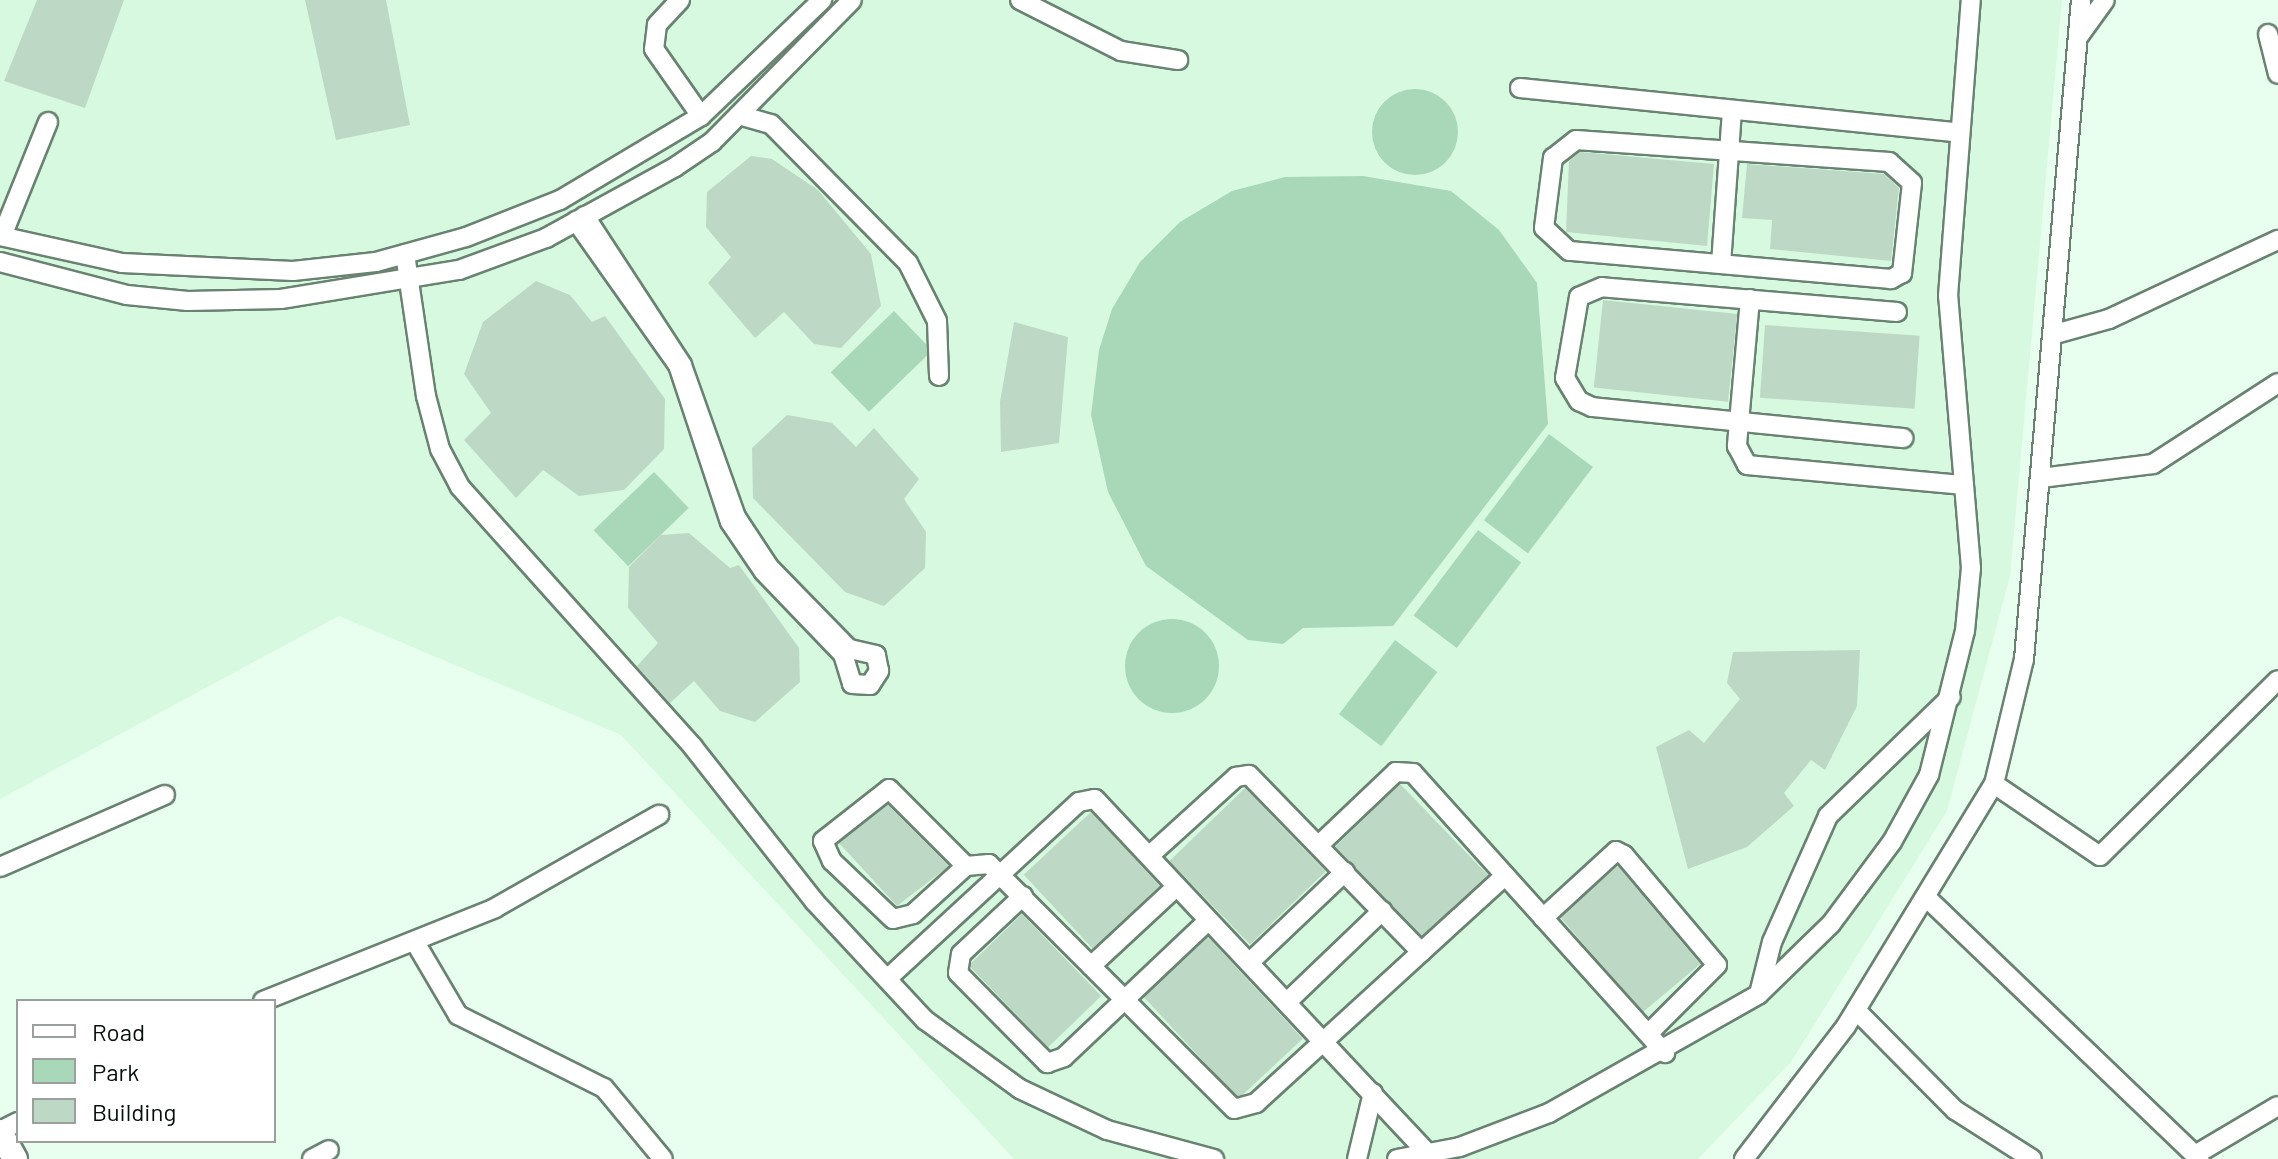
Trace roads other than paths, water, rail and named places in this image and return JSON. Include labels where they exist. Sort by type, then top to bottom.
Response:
[{"type":"main road","points":[[0,1132],[15,1159]]},
{"type":"street","points":[[680,0],[657,25],[654,49],[701,116]]},
{"type":"street","points":[[48,122],[1,236],[109,261],[197,270],[293,271],[405,254],[560,200],[701,116],[822,0]]},
{"type":"street","points":[[0,262],[127,295],[188,301],[281,299],[459,270],[581,219],[675,167],[739,115],[852,0]]},
{"type":"street","points":[[1020,0],[1121,51],[1178,60]]},
{"type":"street","points":[[1397,1159],[1428,1154],[1515,1128],[1665,1053],[1759,994],[1831,924],[1892,842],[1929,775],[1951,697],[1971,568],[1948,296],[1956,132],[1971,0]]},
{"type":"street","points":[[1744,1159],[1856,1010],[1928,899],[1994,784],[2024,659],[2055,334],[2081,0]]},
{"type":"street","points":[[2078,37],[2105,0]]},
{"type":"street","points":[[2268,34],[2278,74]]},
{"type":"street","points":[[1520,88],[1956,132]]},
{"type":"street","points":[[1721,264],[1732,110]]},
{"type":"street","points":[[739,115],[771,124],[908,263],[937,321],[939,376]]},
{"type":"street","points":[[1565,143],[1730,146],[1889,162],[1912,183],[1898,277],[1569,251],[1544,228],[1553,158],[1565,143]]},
{"type":"street","points":[[581,219],[682,365],[736,517],[769,567],[849,649],[876,655],[879,671],[870,685],[852,684],[843,654],[764,572],[730,522],[678,365],[581,219]]},
{"type":"street","points":[[2055,334],[2109,319],[2278,240]]},
{"type":"street","points":[[405,254],[426,396],[440,449],[460,487],[887,979],[925,1020],[1020,1089],[1107,1130],[1214,1159]]},
{"type":"street","points":[[1897,312],[1750,299],[1589,290],[1575,309],[1565,378],[1579,401],[1592,407],[1903,438]]},
{"type":"street","points":[[1750,299],[1739,421],[1740,456],[1758,469],[1964,485]]},
{"type":"street","points":[[2041,478],[2153,464],[2278,383]]},
{"type":"street","points":[[1994,784],[2100,856],[2278,680]]},
{"type":"street","points":[[1759,994],[1772,942],[1828,816],[1951,697]]},
{"type":"street","points":[[1319,845],[1406,771],[1651,1031],[1665,1053]]},
{"type":"street","points":[[1149,856],[1243,775],[1257,779],[1421,952]]},
{"type":"street","points":[[966,866],[889,789],[823,841],[832,861],[893,919],[913,914],[966,866],[982,862],[1001,873],[1123,1001],[1234,1109],[1256,1103],[1505,876]]},
{"type":"street","points":[[0,867],[165,795]]},
{"type":"street","points":[[887,979],[1001,873],[1088,798],[1149,856],[1428,1154]]},
{"type":"street","points":[[268,999],[415,942],[565,875],[659,815]]},
{"type":"street","points":[[1543,918],[1616,851],[1624,855],[1716,958],[1651,1031]]},
{"type":"street","points":[[1250,962],[1345,872]]},
{"type":"street","points":[[1091,966],[1177,886]]},
{"type":"street","points":[[1023,896],[961,954],[963,981],[1047,1063],[1123,1001],[1209,920]]},
{"type":"street","points":[[1928,899],[2197,1157],[2278,1106]]},
{"type":"street","points":[[1287,1002],[1382,911]]},
{"type":"street","points":[[415,942],[458,1015],[604,1088],[663,1159]]},
{"type":"street","points":[[1856,1010],[1955,1110],[2032,1159]]},
{"type":"street","points":[[1357,1159],[1373,1093]]}]
